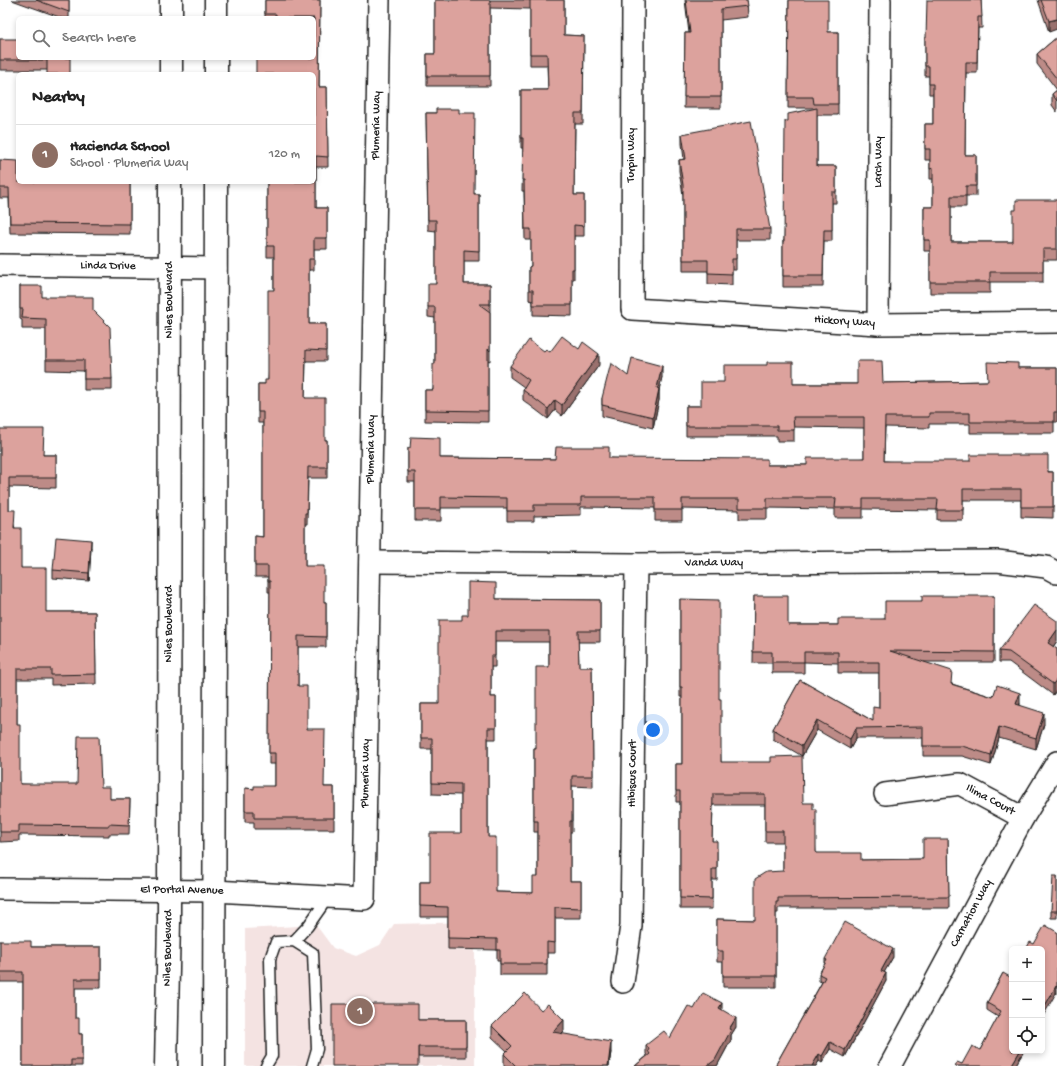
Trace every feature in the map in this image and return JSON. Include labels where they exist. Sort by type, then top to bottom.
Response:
[{"type":"main road","points":[[171,0],[171,16]]},
{"type":"main road","points":[[216,0],[216,16]]},
{"type":"main road","points":[[171,60],[171,72]]},
{"type":"main road","points":[[216,60],[216,72]]},
{"type":"main road","name":"Niles Boulevard","points":[[166,1066],[168,891],[170,184]]},
{"type":"main road","points":[[214,1066],[216,184]]},
{"type":"street","name":"Plumeria Way","points":[[364,900],[378,0]]},
{"type":"street","name":"Turpin Way","points":[[632,309],[633,0]]},
{"type":"street","name":"Larch Way","points":[[878,324],[880,0]]},
{"type":"street","name":"Linda Drive","points":[[0,265],[216,268]]},
{"type":"street","name":"Hickory Way","points":[[632,309],[878,324],[1057,322]]},
{"type":"street","name":"Vanda Way","points":[[370,562],[636,564],[997,561],[1046,567],[1057,573]]},
{"type":"street","name":"Hibiscus Court","points":[[623,982],[631,926],[636,564]]},
{"type":"street","name":"Carnation Way","points":[[890,1066],[1023,818],[1057,762]]},
{"type":"street","name":"Ilima Court","points":[[885,794],[960,784],[1023,818]]},
{"type":"street","name":"El Portal Avenue","points":[[0,889],[214,891],[364,900]]},
{"type":"lane","points":[[294,941],[308,926],[322,906],[322,897]]},
{"type":"lane","points":[[266,1066],[272,1056],[270,959],[276,942],[294,941],[313,953],[317,1049],[312,1066]]},
{"type":"shaded area","points":[[475,922],[475,1066],[245,1066],[245,929],[316,925],[333,948],[356,956],[380,945],[394,924]]},
{"type":"building","points":[[36,0],[69,0],[69,12]]},
{"type":"building","points":[[265,0],[320,0],[319,87],[327,87],[328,157],[316,156],[316,72],[256,72],[256,60],[316,60],[316,16],[276,16],[276,14],[265,14]]},
{"type":"building","points":[[435,0],[490,0],[490,76],[427,76],[427,54],[435,54]]},
{"type":"building","points":[[530,0],[564,0],[564,35],[584,36],[583,113],[575,113],[574,195],[584,195],[584,226],[574,225],[572,305],[533,305],[533,290],[529,290],[529,267],[531,266],[531,229],[525,229],[524,180],[522,180],[523,138],[521,138],[521,90],[548,90],[547,54],[530,54]]},
{"type":"building","points":[[686,0],[747,0],[748,6],[721,9],[721,97],[684,97],[685,33],[690,33]]},
{"type":"building","points":[[789,0],[828,0],[828,32],[838,32],[838,104],[814,104],[813,97],[788,97]]},
{"type":"building","points":[[927,0],[981,0],[982,17],[978,17],[977,62],[966,62],[965,155],[976,155],[976,186],[966,186],[966,196],[951,196],[951,242],[1013,242],[1013,210],[1016,210],[1016,200],[1057,200],[1057,249],[1043,249],[1043,272],[990,272],[990,282],[930,282],[930,240],[924,240],[924,207],[933,207],[933,168],[930,169],[930,149],[925,149],[925,124],[933,124],[933,84],[929,84],[929,66],[925,66]]},
{"type":"building","points":[[1041,0],[1057,0],[1057,19],[1049,21]]},
{"type":"building","points":[[1057,37],[1057,79],[1037,54]]},
{"type":"building","points":[[0,39],[16,39],[16,60],[0,60]]},
{"type":"building","points":[[47,60],[70,60],[70,72],[47,72]]},
{"type":"building","points":[[1057,90],[1057,101],[1052,94]]},
{"type":"building","points":[[817,108],[817,166],[836,166],[836,192],[832,192],[832,230],[824,230],[823,276],[783,276],[785,121],[788,121],[788,114]]},
{"type":"building","points":[[436,109],[459,109],[459,113],[475,113],[474,194],[479,194],[479,251],[464,250],[464,284],[490,284],[490,304],[479,304],[490,312],[490,351],[488,349],[488,411],[425,410],[425,390],[433,390],[433,364],[435,364],[435,307],[428,307],[428,284],[436,284],[436,220],[428,220],[426,113],[436,113]]},
{"type":"building","points":[[751,121],[770,229],[736,229],[736,259],[732,259],[732,274],[708,273],[708,260],[683,260],[683,185],[679,160],[686,159],[682,134]]},
{"type":"building","points":[[0,160],[16,161],[16,184],[130,184],[130,224],[10,223],[9,188],[0,188]]},
{"type":"building","points":[[267,184],[316,184],[316,208],[327,208],[327,238],[314,238],[314,259],[309,259],[309,324],[326,324],[326,351],[306,350],[305,398],[325,398],[325,440],[327,440],[327,467],[308,467],[307,513],[305,513],[305,566],[324,566],[326,637],[298,636],[298,686],[307,686],[307,729],[325,729],[324,787],[334,787],[334,818],[254,818],[254,811],[245,811],[245,788],[254,789],[254,786],[275,786],[275,753],[269,753],[270,581],[268,581],[268,566],[255,566],[255,536],[263,537],[263,412],[258,412],[258,384],[265,384],[265,380],[268,380],[268,290],[274,290],[274,246],[267,246]]},
{"type":"building","points":[[20,286],[42,286],[42,297],[93,297],[93,310],[110,327],[112,379],[84,379],[84,360],[46,360],[46,319],[22,318],[23,309],[20,309]]},
{"type":"building","points":[[562,336],[579,349],[583,342],[599,354],[562,405],[555,400],[548,409],[523,390],[529,380],[510,366],[529,340],[544,351],[546,349],[550,352]]},
{"type":"building","points":[[632,358],[662,366],[653,417],[602,405],[602,398],[611,363],[628,376]]},
{"type":"building","points":[[857,361],[882,361],[883,383],[988,381],[987,362],[1018,363],[1018,368],[1057,368],[1057,412],[1054,412],[1054,422],[970,422],[970,413],[929,413],[929,417],[885,417],[884,461],[970,461],[970,455],[1048,455],[1048,472],[1053,472],[1053,507],[1021,507],[1021,489],[963,489],[963,510],[937,510],[938,499],[863,499],[863,508],[835,508],[836,498],[767,498],[767,508],[739,508],[739,499],[682,499],[682,510],[655,510],[655,497],[581,497],[581,505],[534,505],[534,511],[507,511],[507,498],[441,497],[441,510],[415,510],[415,472],[408,472],[408,448],[410,448],[411,437],[440,438],[440,458],[555,459],[556,447],[609,447],[609,458],[767,459],[767,465],[807,465],[807,458],[864,458],[864,417],[793,417],[794,430],[777,430],[777,426],[686,426],[686,406],[701,406],[701,382],[724,382],[724,365],[767,365],[767,362],[793,362],[793,384],[857,384]]},
{"type":"building","points":[[0,429],[44,429],[43,455],[56,455],[56,478],[9,478],[9,510],[15,510],[14,528],[21,528],[21,568],[46,568],[46,612],[95,612],[96,674],[51,675],[51,669],[17,669],[17,724],[20,724],[20,784],[77,784],[78,736],[99,736],[101,787],[110,787],[110,799],[130,799],[129,825],[19,825],[19,832],[0,832]]},
{"type":"building","points":[[56,537],[91,540],[89,573],[53,570]]},
{"type":"building","points":[[468,582],[496,583],[496,599],[600,600],[600,631],[578,631],[579,667],[592,667],[593,776],[572,776],[570,881],[581,881],[581,908],[555,907],[555,943],[547,942],[547,964],[500,964],[500,950],[497,950],[497,939],[448,938],[448,907],[420,906],[420,882],[430,882],[430,833],[461,833],[461,784],[432,783],[432,738],[421,738],[421,704],[439,704],[439,620],[462,620],[462,615],[468,615]],"holes":[[[495,631],[549,631],[549,667],[536,667],[534,821],[538,821],[538,877],[533,877],[533,893],[496,892],[496,837],[488,837],[488,728],[496,728],[496,697],[491,697],[491,656],[495,656]]]},
{"type":"building","points":[[754,596],[788,596],[788,625],[838,625],[838,619],[885,619],[885,601],[922,601],[922,596],[994,596],[994,652],[890,651],[952,671],[951,684],[993,697],[997,685],[1020,693],[1016,704],[1044,713],[1036,738],[999,727],[991,755],[962,746],[923,746],[923,727],[856,728],[850,739],[817,720],[802,746],[773,729],[800,680],[873,721],[873,707],[879,708],[879,662],[838,662],[838,652],[804,652],[804,662],[772,662],[772,652],[753,652]]},
{"type":"building","points":[[680,599],[719,600],[719,699],[721,699],[721,762],[771,762],[771,757],[802,756],[803,803],[813,803],[813,809],[816,809],[816,853],[861,853],[861,860],[923,859],[923,839],[948,839],[949,897],[778,898],[778,902],[776,902],[776,976],[723,976],[723,951],[717,951],[717,919],[755,920],[755,879],[766,872],[783,871],[783,831],[765,831],[765,794],[713,794],[712,841],[717,841],[717,869],[712,869],[712,899],[680,898],[680,791],[676,791],[676,764],[682,764]]},
{"type":"building","points":[[1034,605],[1057,621],[1057,630],[1048,643],[1057,649],[1057,679],[1053,684],[1009,652],[999,651]]},
{"type":"building","points":[[1053,876],[1057,876],[1057,911],[1051,911]]},
{"type":"building","points":[[845,922],[893,949],[881,971],[886,973],[845,1050],[830,1042],[822,1056],[819,1054],[812,1066],[775,1066],[825,977],[819,974],[827,960],[825,959]]},
{"type":"building","points":[[1045,925],[1057,932],[1057,987],[1056,986],[1045,1006],[1045,946],[1028,946],[1030,942],[1034,944]]},
{"type":"building","points":[[0,941],[31,941],[31,947],[101,947],[101,979],[75,979],[75,1018],[79,1018],[79,1034],[82,1034],[82,1060],[71,1060],[71,1066],[23,1066],[23,972],[0,972]]},
{"type":"building","points":[[1003,973],[1009,976],[1009,1054],[1018,1054],[1011,1066],[955,1066],[957,1062],[962,1064],[972,1046],[980,1050],[1001,1011],[987,1003]]},
{"type":"building","points":[[525,993],[541,1010],[548,1004],[564,1020],[553,1032],[611,1042],[608,1066],[516,1066],[504,1054],[512,1046],[492,1026]]},
{"type":"building","points":[[703,993],[722,1003],[719,1008],[736,1018],[729,1029],[731,1030],[715,1060],[707,1066],[635,1066],[650,1054],[646,1045],[664,1031],[670,1038],[688,1006],[694,1009]]},
{"type":"building","points":[[332,1004],[418,1004],[418,1020],[466,1020],[466,1047],[418,1047],[418,1066],[332,1066]]},
{"type":"place","name":"Hacienda School","points":[[360,1011]]}]
